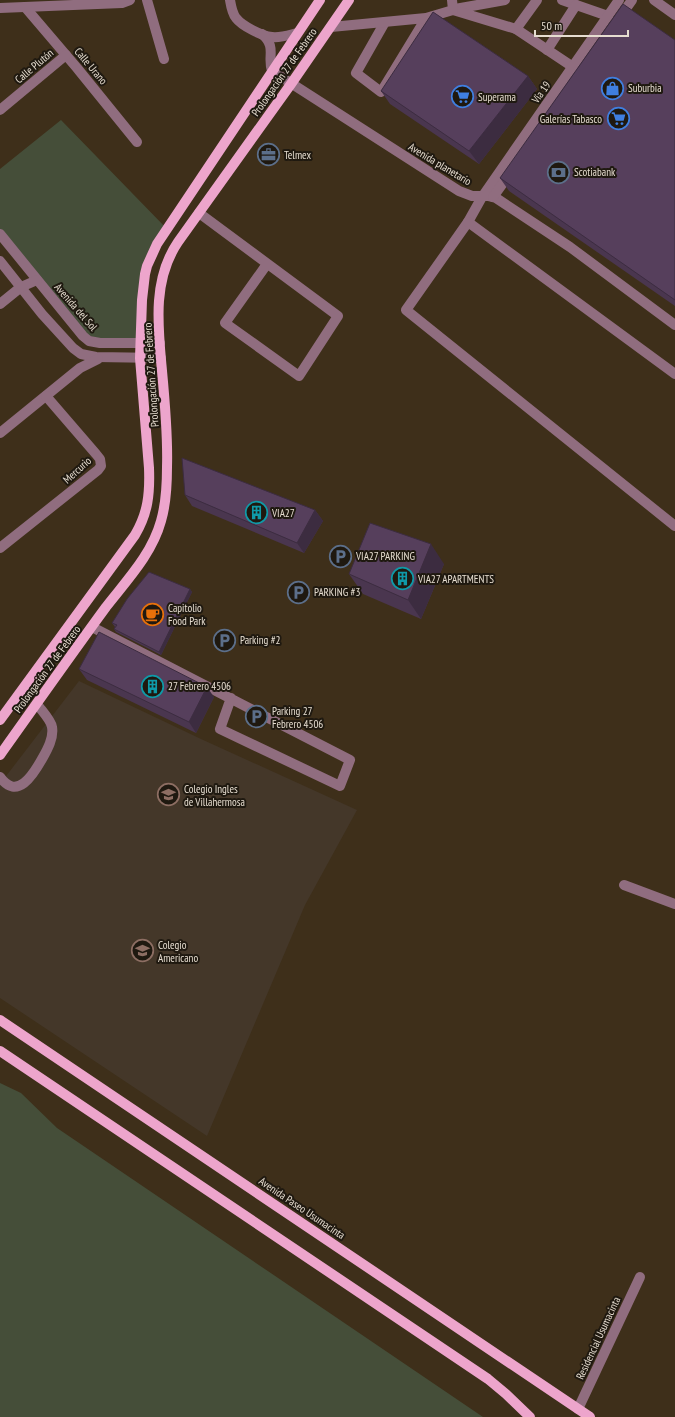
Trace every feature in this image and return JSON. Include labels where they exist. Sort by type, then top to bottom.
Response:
[{"type":"main road","name":"Prolongación 27 de Febrero","points":[[0,720],[125,549],[142,524],[146,513],[150,483],[149,456],[140,358],[143,284],[147,266],[152,254],[157,244],[320,0]]},
{"type":"main road","name":"Prolongación 27 de Febrero","points":[[0,755],[147,553],[156,536],[161,521],[166,494],[168,446],[158,304],[163,272],[167,261],[175,246],[349,0]]},
{"type":"main road","name":"Avenida Paseo Usumacinta","points":[[0,1020],[590,1417]]},
{"type":"main road","points":[[0,1051],[488,1379],[516,1402],[530,1417]]},
{"type":"street","points":[[0,8],[122,3],[130,0]]},
{"type":"street","points":[[147,0],[164,59]]},
{"type":"street","points":[[230,0],[232,10],[237,20],[262,34],[273,37],[284,37],[298,33]]},
{"type":"street","points":[[331,27],[426,18],[452,5],[505,0]]},
{"type":"street","points":[[516,29],[537,0]]},
{"type":"street","points":[[562,0],[612,19]]},
{"type":"street","name":"Vía 19","points":[[612,19],[619,0]]},
{"type":"street","name":"Vía 19","points":[[632,0],[612,19],[573,67],[482,197],[468,222],[406,310],[675,526]]},
{"type":"street","points":[[654,0],[675,15]]},
{"type":"street","points":[[452,5],[516,29],[573,67]]},
{"type":"street","points":[[547,50],[576,5]]},
{"type":"street","name":"Calle Urano","points":[[25,7],[137,142]]},
{"type":"street","points":[[385,22],[356,73],[381,92],[426,18]]},
{"type":"street","points":[[262,34],[267,39],[271,47],[272,71]]},
{"type":"street","name":"Calle Plutón","points":[[0,110],[66,55]]},
{"type":"street","name":"Avenida planetario","points":[[272,71],[459,191],[472,196],[493,197]]},
{"type":"street","name":"Vía 19","points":[[493,197],[555,110]]},
{"type":"street","points":[[493,197],[570,247],[675,325]]},
{"type":"street","points":[[199,213],[338,316],[299,376],[225,323],[267,264]]},
{"type":"street","points":[[468,222],[675,374]]},
{"type":"street","name":"Avenida del Sol","points":[[0,234],[83,336],[89,341],[96,343],[160,343]]},
{"type":"street","points":[[0,261],[42,314],[77,352],[85,356],[102,358],[161,358]]},
{"type":"street","points":[[0,304],[21,287],[37,280]]},
{"type":"street","points":[[80,368],[90,347],[96,343]]},
{"type":"street","points":[[0,433],[80,368],[88,363],[102,358]]},
{"type":"street","name":"Mercurio","points":[[0,548],[101,466],[100,459],[46,396]]},
{"type":"street","points":[[92,627],[231,698],[350,760],[340,786],[220,729],[231,698]]},
{"type":"street","points":[[0,778],[5,784],[14,787],[25,784],[35,772],[45,754],[52,737],[52,726],[37,704]]},
{"type":"street","points":[[624,885],[675,904]]},
{"type":"street","name":"Residencial Usumacinta","points":[[578,1409],[640,1277]]},
{"type":"shaded area","name":"Colegio Americano","points":[[79,681],[201,739],[357,810],[305,905],[207,1136],[0,998],[0,784]]},
{"type":"green space","points":[[61,120],[167,229],[152,254],[141,343],[93,342],[0,234],[0,169]]},
{"type":"green space","points":[[0,1083],[21,1093],[57,1128],[483,1417],[0,1417]]},
{"type":"building","name":"Galerías Tabasco","points":[[623,4],[675,40],[675,300],[500,178]]},
{"type":"building","name":"Superama","points":[[433,12],[528,76],[469,151],[381,91]]},
{"type":"building","name":"VIA27","points":[[182,458],[315,510],[297,543],[185,495]]},
{"type":"building","points":[[370,523],[431,544],[408,600],[349,574]]},
{"type":"building","name":"Capitolio Food Park","points":[[149,572],[190,589],[159,652],[114,629],[117,625],[112,623],[127,599]]},
{"type":"building","name":"27 Febrero 4506","points":[[99,632],[207,687],[189,722],[79,669]]},
{"type":"place","name":"Suburbia","points":[[612,88]]},
{"type":"place","name":"Superama","points":[[463,97]]},
{"type":"place","name":"Galerías Tabasco","points":[[618,119]]},
{"type":"place","name":"Telmex","points":[[269,155]]},
{"type":"place","name":"Scotiabank","points":[[558,172]]},
{"type":"place","name":"VIA27","points":[[257,513]]},
{"type":"place","name":"VIA27 PARKING","points":[[340,556]]},
{"type":"place","name":"VIA27 APARTMENTS","points":[[403,579]]},
{"type":"place","name":"PARKING #3","points":[[298,592]]},
{"type":"place","name":"Capitolio Food Park","points":[[152,614]]},
{"type":"place","name":"Parking #2","points":[[225,640]]},
{"type":"place","name":"27 Febrero 4506","points":[[152,686]]},
{"type":"place","name":"Parking 27 Febrero 4506","points":[[256,717]]},
{"type":"place","name":"Colegio Ingles de Villahermosa","points":[[169,795]]},
{"type":"place","name":"Colegio Americano","points":[[142,951]]}]
